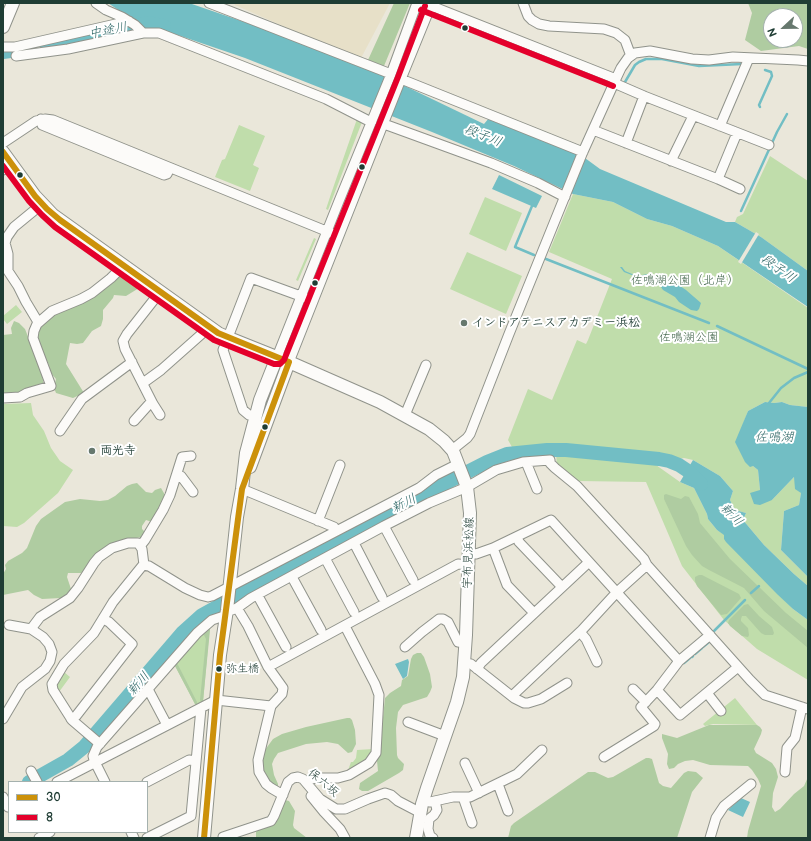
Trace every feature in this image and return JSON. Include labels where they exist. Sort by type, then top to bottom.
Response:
[{"type":"main road","points":[[3,27],[13,3]]},
{"type":"main road","name":"宇布見浜松線","points":[[3,152],[7,167],[42,204],[60,220],[208,326],[227,338],[289,362],[380,402],[436,434],[452,450],[466,485],[471,520],[466,643],[460,694],[445,736],[416,838]]},
{"type":"main road","points":[[204,838],[220,655],[229,611],[229,589],[246,453],[260,400],[277,357]]},
{"type":"main road","points":[[242,490],[289,362]]},
{"type":"street","points":[[96,3],[106,10],[132,23],[143,33]]},
{"type":"street","points":[[209,3],[391,74]]},
{"type":"street","points":[[228,3],[229,9],[233,12]]},
{"type":"street","points":[[277,357],[418,3]]},
{"type":"street","points":[[523,3],[528,16],[539,24],[549,26],[604,29],[616,33],[625,40],[631,56]]},
{"type":"street","points":[[289,362],[384,124],[429,4],[644,96],[769,145]]},
{"type":"street","points":[[3,47],[15,47],[132,23]]},
{"type":"street","points":[[16,56],[68,48],[143,33],[162,33],[326,99],[367,120],[372,121]]},
{"type":"street","points":[[452,450],[470,434],[583,153],[593,130],[619,84],[624,63],[631,56],[640,52],[650,51],[692,59],[709,60],[733,57],[747,63],[798,60],[808,61]]},
{"type":"street","points":[[720,126],[747,63]]},
{"type":"street","points":[[401,79],[583,153]]},
{"type":"street","points":[[626,142],[644,96]]},
{"type":"street","points":[[671,161],[693,116]]},
{"type":"street","points":[[3,143],[30,124],[41,119],[52,120],[338,237]]},
{"type":"street","points":[[384,124],[491,163],[566,195]]},
{"type":"street","points":[[593,130],[740,189]]},
{"type":"street","points":[[718,179],[737,133]]},
{"type":"street","points":[[38,322],[8,271],[8,254],[5,243],[14,227],[42,204]]},
{"type":"street","points":[[3,398],[20,397],[27,393],[51,386],[33,338],[34,330],[38,322],[52,311],[92,293],[111,278],[124,265]]},
{"type":"street","points":[[256,416],[246,413],[241,406],[224,355],[224,348],[227,338],[251,278],[313,301]]},
{"type":"street","points":[[160,292],[124,337],[124,345],[151,402],[160,415]]},
{"type":"street","points":[[143,384],[205,331],[208,326]]},
{"type":"street","points":[[60,430],[82,399],[132,362]]},
{"type":"street","points":[[405,415],[426,365]]},
{"type":"street","points":[[134,421],[151,402]]},
{"type":"street","points":[[144,565],[141,545],[149,535],[163,510],[182,458],[191,456]]},
{"type":"street","points":[[104,781],[93,756],[99,744],[200,629],[252,598],[354,542],[496,470],[514,464],[550,460],[550,463],[577,486],[644,559],[647,565],[765,695],[805,708],[795,738],[787,748],[785,772]]},
{"type":"street","points":[[526,462],[537,489]]},
{"type":"street","points":[[318,521],[340,465]]},
{"type":"street","points":[[99,744],[71,719],[53,690],[52,684],[67,660],[94,633],[115,599],[140,567],[144,565],[149,566],[180,586],[208,597],[212,596],[229,589],[419,488],[436,475],[459,465]]},
{"type":"street","points":[[177,475],[181,476],[193,492]]},
{"type":"street","points":[[242,490],[334,527],[336,532]]},
{"type":"street","points":[[268,667],[476,554],[493,548],[551,520],[679,661]]},
{"type":"street","points":[[384,526],[413,580]]},
{"type":"street","points":[[517,537],[519,542],[562,587]]},
{"type":"street","points":[[31,629],[44,613],[65,602],[75,593],[94,563],[106,552],[112,548],[128,543],[135,542],[141,545]]},
{"type":"street","points":[[354,542],[382,597]]},
{"type":"street","points":[[493,548],[508,585],[534,613]]},
{"type":"street","points":[[325,558],[354,612]]},
{"type":"street","points":[[477,669],[589,562]]},
{"type":"street","points":[[512,696],[580,632],[617,592],[647,565]]},
{"type":"street","points":[[292,577],[320,630]]},
{"type":"street","points":[[258,596],[286,647]]},
{"type":"street","points":[[223,838],[223,836],[271,821],[283,795],[266,784],[262,778],[258,766],[259,753],[271,706],[282,694],[283,688],[268,667],[248,626],[229,611]]},
{"type":"street","points":[[71,719],[76,716],[132,644],[103,619]]},
{"type":"street","points":[[405,647],[439,619],[443,619],[448,622],[458,642],[466,643]]},
{"type":"street","points":[[3,719],[18,692],[26,683],[48,666],[52,657],[49,644],[43,637],[31,629],[9,625]]},
{"type":"street","points":[[307,782],[311,779],[317,778],[338,778],[349,775],[369,763],[376,753],[380,701],[379,695],[375,684],[346,630]]},
{"type":"street","points":[[580,632],[586,639],[597,662]]},
{"type":"street","points":[[604,757],[654,726],[655,724],[641,707],[657,690],[679,661],[710,635]]},
{"type":"street","points":[[464,664],[470,664],[512,696],[524,703],[533,702],[546,697],[567,683]]},
{"type":"street","points":[[657,690],[680,715],[738,667]]},
{"type":"street","points":[[633,689],[646,702]]},
{"type":"street","points":[[147,690],[149,691],[167,725]]},
{"type":"street","points":[[706,693],[721,711]]},
{"type":"street","points":[[59,781],[216,700],[271,706]]},
{"type":"street","points":[[147,838],[191,816],[201,708]]},
{"type":"street","points":[[408,722],[445,736]]},
{"type":"street","points":[[426,805],[453,796],[468,798],[498,784],[517,774],[542,750]]},
{"type":"street","points":[[148,781],[189,760],[196,761]]},
{"type":"street","points":[[464,763],[479,793]]},
{"type":"street","points":[[31,771],[36,781]]},
{"type":"street","points":[[298,777],[299,782],[324,812],[340,828],[345,838]]},
{"type":"street","name":"保六坂","points":[[283,795],[290,779],[298,777],[307,782],[320,799],[336,809],[345,809],[385,793],[391,795],[398,801],[426,805]]},
{"type":"street","points":[[498,784],[508,811]]},
{"type":"street","points":[[710,838],[716,818],[720,812],[730,800],[748,789]]},
{"type":"street","points":[[464,798],[472,823]]},
{"type":"street","points":[[426,805],[437,810],[429,819],[428,829],[430,836],[433,838]]},
{"type":"street","points":[[39,838],[48,833]]},
{"type":"shaded area","points":[[234,3],[390,3],[360,60],[235,5]]},
{"type":"green space","points":[[394,3],[410,3],[384,66],[368,60]]},
{"type":"green space","points":[[748,3],[808,3],[808,49],[803,47],[803,8],[763,8],[763,48],[784,48],[761,51],[745,40],[752,13]]},
{"type":"green space","points":[[406,52],[406,56],[352,183],[350,182]]},
{"type":"green space","points":[[357,119],[362,122],[328,210],[326,209]]},
{"type":"green space","points":[[239,125],[265,136],[253,165],[259,168],[250,191],[215,177],[222,160],[225,159]]},
{"type":"green space","points":[[770,156],[808,181],[808,271],[761,237],[735,222],[737,217],[743,214]]},
{"type":"green space","name":"佐鳴湖公園","points":[[573,194],[613,202],[647,219],[672,226],[718,246],[808,308],[808,407],[790,405],[782,402],[765,402],[748,411],[743,424],[753,466],[758,470],[760,490],[772,500],[794,477],[801,493],[799,505],[784,511],[781,550],[808,577],[808,586],[764,545],[743,520],[746,513],[735,510],[730,500],[733,491],[720,476],[693,460],[684,458],[669,461],[593,447],[555,444],[512,447],[508,440],[528,389],[552,400],[577,340],[586,344],[588,340],[612,279],[549,252]]},
{"type":"green space","points":[[485,197],[522,213],[506,251],[469,234]]},
{"type":"green space","points":[[314,238],[316,239],[298,281],[296,280]]},
{"type":"green space","points":[[467,252],[522,276],[506,314],[450,289]]},
{"type":"green space","points":[[127,270],[138,282],[139,288],[126,296],[114,295],[103,310],[101,326],[92,331],[83,343],[70,343],[66,364],[84,393],[73,398],[56,393],[54,388],[56,379],[50,372],[49,365],[37,342],[38,329],[46,318],[101,290]]},
{"type":"green space","points":[[16,305],[22,312],[7,324],[3,319],[3,316]]},
{"type":"green space","points":[[14,321],[19,323],[25,329],[42,372],[44,389],[3,397],[3,335],[12,334],[11,328]]},
{"type":"green space","points":[[31,403],[33,415],[44,431],[51,448],[60,461],[73,470],[58,493],[24,523],[17,527],[3,526],[3,404]]},
{"type":"green space","points":[[556,453],[656,465],[680,482],[694,488],[708,519],[717,530],[725,535],[793,609],[808,620],[808,680],[757,649],[724,620],[682,566],[646,482],[578,481],[557,467]]},
{"type":"green space","points":[[137,483],[146,492],[152,493],[161,488],[165,495],[152,522],[146,520],[142,526],[142,529],[146,533],[141,537],[127,540],[81,573],[68,573],[67,577],[71,589],[70,593],[61,598],[42,599],[28,590],[3,595],[3,574],[6,569],[5,565],[8,561],[22,553],[27,548],[36,526],[41,519],[65,502],[80,499],[100,501],[108,500],[127,486]]},
{"type":"green space","points":[[666,494],[681,499],[685,496],[689,497],[698,514],[700,523],[730,559],[786,613],[808,631],[808,648],[764,611],[744,588],[702,566],[686,546],[664,499],[664,495]]},
{"type":"green space","points":[[702,575],[739,594],[741,598],[727,614],[721,615],[697,586],[695,577]]},
{"type":"green space","points":[[748,604],[772,627],[774,633],[773,635],[765,635],[761,633],[746,616],[742,616],[741,621],[748,628],[748,637],[742,636],[730,626],[728,623],[729,620],[744,605]]},
{"type":"green space","points":[[210,624],[203,703],[196,706],[173,662]]},
{"type":"green space","points":[[209,627],[210,630],[203,701],[201,702],[206,639],[204,635],[200,636]]},
{"type":"green space","points":[[421,653],[424,657],[430,674],[432,687],[427,697],[403,705],[398,712],[396,728],[397,755],[404,764],[403,770],[368,791],[362,791],[359,789],[360,783],[378,771],[377,761],[380,747],[385,698],[401,686],[402,680],[408,676],[411,659],[413,655]]},
{"type":"green space","points":[[177,663],[197,702],[197,705],[195,704],[174,664]]},
{"type":"green space","points":[[64,672],[70,677],[59,692],[56,685]]},
{"type":"green space","points":[[735,698],[757,725],[713,724],[705,726],[703,724]]},
{"type":"green space","points":[[347,718],[352,720],[355,730],[356,744],[352,752],[348,753],[338,744],[327,742],[306,744],[278,753],[274,759],[272,764],[278,786],[274,787],[262,772],[262,754],[273,739],[282,734],[306,727]]},
{"type":"green space","points":[[709,725],[757,725],[760,727],[762,730],[761,734],[754,749],[756,753],[772,763],[776,769],[778,777],[773,793],[772,807],[775,812],[804,786],[808,777],[808,838],[747,838],[761,786],[758,779],[748,766],[710,765],[693,760],[685,761],[678,764],[674,768],[669,769],[667,764],[668,754],[662,734],[677,738]]},
{"type":"green space","points":[[373,749],[370,757],[347,773],[351,762],[353,762],[356,758],[357,750]]},
{"type":"green space","points":[[646,758],[652,759],[659,783],[663,786],[671,788],[684,773],[688,771],[696,772],[703,778],[692,792],[677,838],[508,838],[511,826],[514,823],[588,772],[595,772],[608,778],[613,777]]},
{"type":"green space","points":[[285,800],[289,801],[295,811],[294,828],[307,838],[256,838],[256,832]]},
{"type":"water","name":"段子川","points":[[108,3],[189,3],[253,25],[380,74],[484,124],[489,118],[574,150],[600,169],[726,222],[735,222],[761,237],[808,271],[808,307],[718,246],[672,226],[647,219],[613,202],[573,194],[514,166],[432,132],[245,58],[127,16]]},
{"type":"water","points":[[499,175],[542,196],[536,208],[492,189]]},
{"type":"water","points":[[620,267],[637,276],[648,274],[651,278],[642,279],[624,272]]},
{"type":"water","points":[[670,281],[686,290],[701,303],[697,311],[691,310],[679,302],[675,297],[663,290],[661,287],[666,282]]},
{"type":"water","name":"佐鳴湖","points":[[765,402],[782,402],[790,405],[808,407],[808,577],[781,550],[784,511],[799,505],[801,493],[795,489],[794,477],[772,500],[760,505],[754,504],[750,493],[760,490],[758,470],[753,466],[750,467],[745,462],[735,442],[748,411]]},
{"type":"water","points":[[693,460],[720,476],[733,491],[730,500],[735,510],[746,513],[743,520],[764,545],[808,586],[808,620],[793,609],[777,594],[726,542],[724,535],[717,530],[708,519],[694,488],[680,482]]},
{"type":"water","points":[[408,659],[407,676],[403,679],[395,664]]},
{"type":"water","points":[[741,798],[750,802],[743,817],[728,810]]},
{"type":"pier","points":[[756,232],[759,234],[741,264],[738,262]]},
{"type":"waterway","name":"中途川","points":[[46,44],[149,23],[164,26]]},
{"type":"waterway","name":"中途川","points":[[3,52],[25,49]]},
{"type":"waterway","points":[[625,82],[635,65],[646,59],[662,59],[699,66],[742,64]]},
{"type":"waterway","points":[[760,107],[759,105],[772,76],[771,72],[765,70]]},
{"type":"waterway","points":[[741,211],[777,132],[787,114]]},
{"type":"waterway","points":[[532,206],[515,247],[534,255]]},
{"type":"waterway","points":[[546,259],[709,323]]},
{"type":"waterway","points":[[717,326],[808,369]]},
{"type":"waterway","points":[[769,403],[781,388],[794,378],[808,372]]},
{"type":"waterway","name":"新川","points":[[31,781],[68,760],[84,747],[182,633],[202,615],[379,517],[487,462],[507,454],[547,450],[566,450],[659,459],[679,465],[688,471],[701,484]]},
{"type":"waterway","points":[[751,593],[759,586]]},
{"type":"waterway","points":[[713,632],[745,600]]},
{"type":"waterway","name":"新川","points":[[216,614],[217,606]]},
{"type":"waterway","points":[[703,647],[709,642]]},
{"type":"waterway","points":[[695,654],[702,648]]},
{"type":"waterway","points":[[684,663],[690,658]]},
{"type":"transit line","name":"8","points":[[3,166],[29,201],[55,227],[214,340],[274,364],[280,364],[284,360],[425,6]]},
{"type":"transit line","name":"8","points":[[421,10],[613,86]]},
{"type":"transit line","name":"30","points":[[3,152],[35,196],[60,220],[218,333],[289,362],[242,489],[220,655],[204,838]]},
{"type":"place","name":"インドアテニスアカデミー浜松","points":[[464,323]]},
{"type":"place","name":"両光寺","points":[[92,451]]},
{"type":"place","name":"弥生橋","points":[[219,669]]},
{"type":"park label","name":"佐鳴湖公園（北岸）","points":[[685,281]]}]
